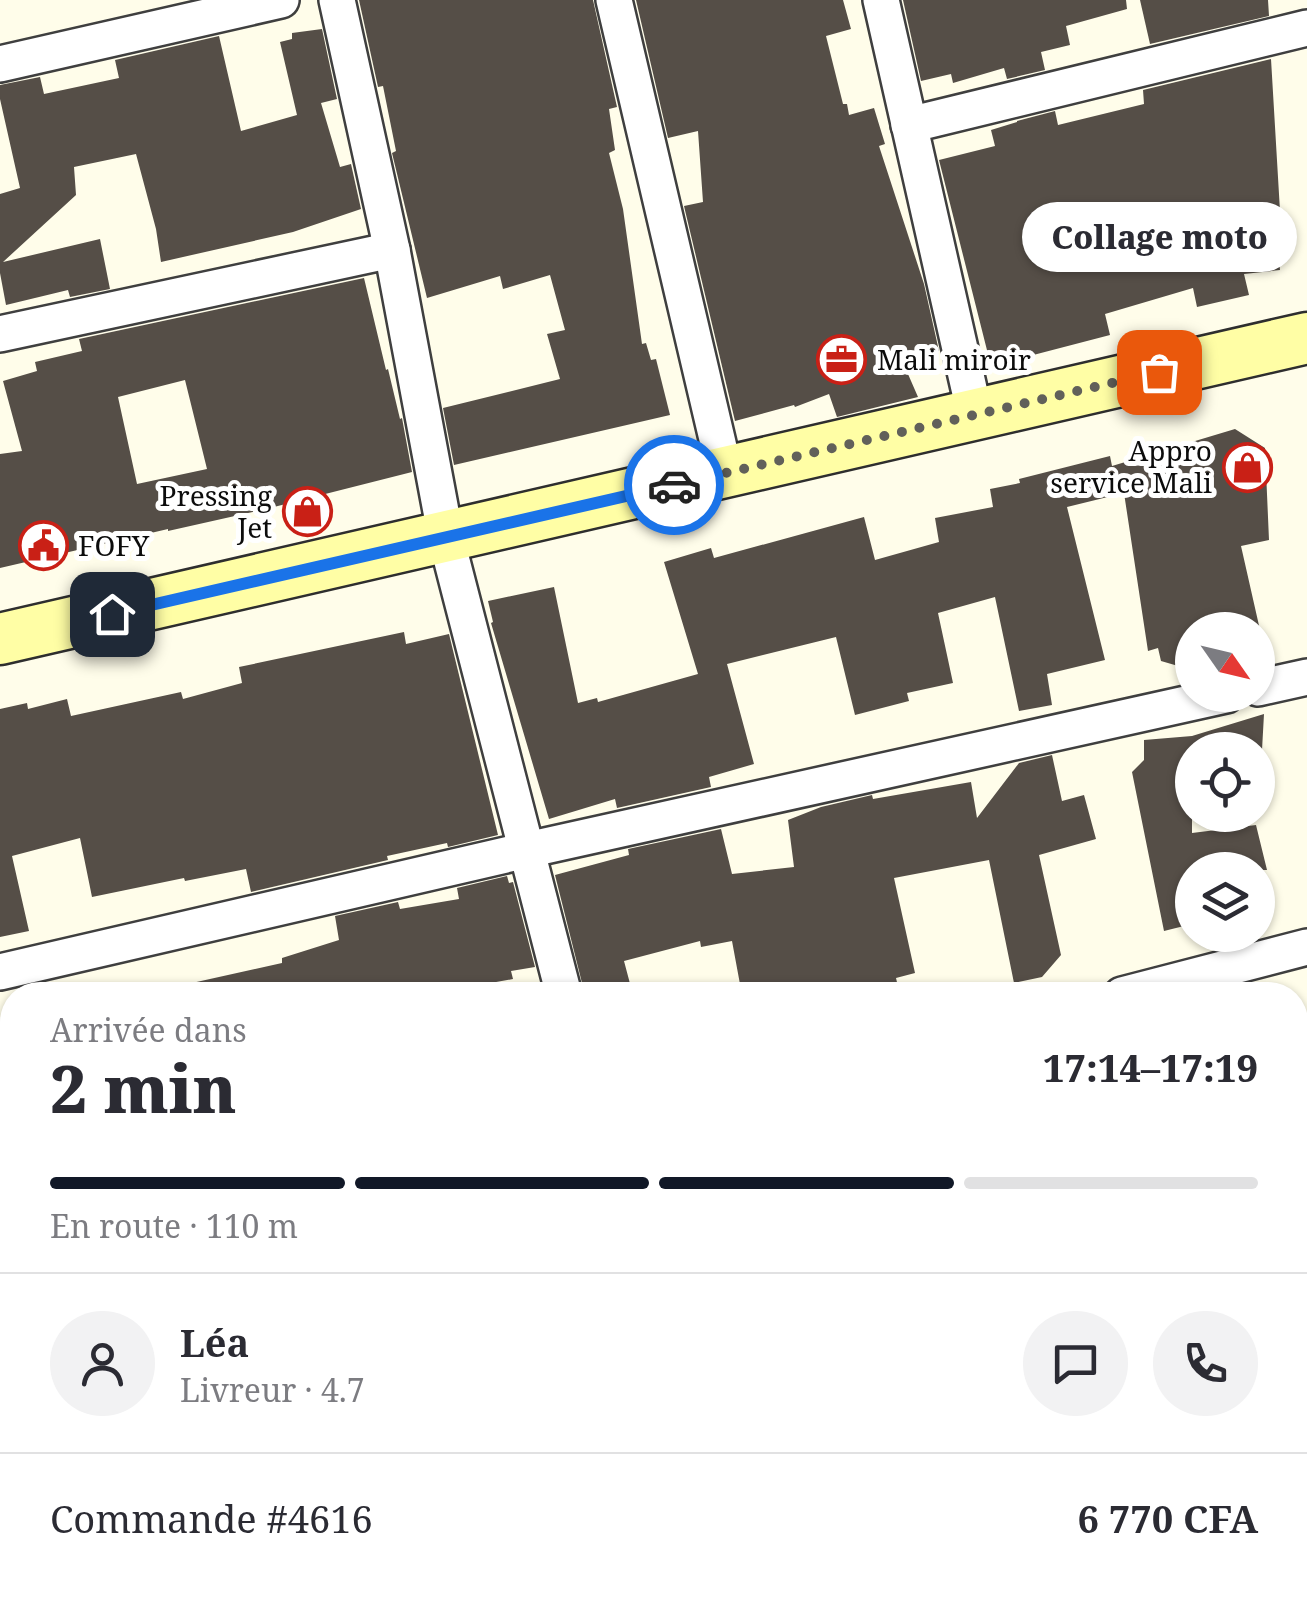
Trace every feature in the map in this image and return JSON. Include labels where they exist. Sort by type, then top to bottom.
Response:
[{"type":"main road","points":[[0,640],[1307,338]]},
{"type":"street","points":[[0,64],[280,0]]},
{"type":"street","points":[[336,0],[392,250],[446,538],[561,982]]},
{"type":"street","points":[[614,0],[726,473]]},
{"type":"street","points":[[881,0],[974,415]]},
{"type":"street","points":[[909,125],[1307,28]]},
{"type":"street","points":[[0,334],[392,250]]},
{"type":"street","points":[[1275,684],[1307,677]]},
{"type":"street","points":[[0,972],[1175,706]]},
{"type":"street","points":[[1171,982],[1307,946]]},
{"type":"building","points":[[359,0],[593,0],[617,107],[609,109],[615,150],[609,153],[623,209],[642,344],[646,343],[651,360],[656,359],[670,415],[454,465],[443,408],[560,379],[547,334],[565,330],[550,275],[503,289],[500,276],[427,298],[392,153],[396,151],[383,86],[378,87]]},
{"type":"building","points":[[636,0],[843,0],[851,29],[826,36],[843,104],[847,104],[849,115],[874,108],[885,144],[879,146],[924,284],[939,351],[901,358],[918,397],[837,417],[829,394],[795,407],[735,421],[684,206],[703,202],[698,131],[668,138]]},
{"type":"building","points":[[903,0],[1126,0],[1127,9],[1066,26],[1070,45],[1041,52],[1045,70],[1007,79],[1004,68],[953,83],[951,74],[921,81]]},
{"type":"building","points":[[1140,0],[1268,0],[1269,16],[1150,44]]},
{"type":"building","points":[[322,29],[337,99],[321,103],[340,167],[351,164],[361,209],[293,232],[161,262],[136,154],[74,167],[76,195],[3,262],[100,239],[110,289],[70,297],[68,290],[6,305],[0,273],[0,194],[20,188],[0,85],[40,77],[44,94],[119,78],[115,60],[219,36],[241,131],[297,115],[280,42],[292,39],[292,33]]},
{"type":"building","points":[[1271,59],[1280,270],[1244,274],[1249,295],[1197,307],[1193,288],[1105,314],[1110,335],[991,366],[939,160],[995,146],[991,130],[1017,121],[1055,111],[1058,125],[1144,104],[1143,90]]},
{"type":"building","points":[[364,278],[402,418],[412,472],[0,568],[0,454],[22,451],[3,381],[37,371],[35,362],[82,351],[79,339]],"holes":[[[185,380],[207,469],[137,484],[118,397]]]},
{"type":"building","points":[[1235,429],[1265,448],[1269,540],[1241,546],[1256,612],[1175,612],[1175,665],[1161,661],[1158,648],[1148,651],[1124,493],[1067,507],[1105,660],[1047,674],[1052,705],[1019,711],[995,597],[938,613],[953,683],[907,693],[909,701],[855,715],[836,637],[727,664],[754,764],[709,777],[711,787],[617,808],[615,799],[549,819],[491,623],[488,601],[554,587],[578,703],[597,698],[598,702],[698,674],[664,562],[711,548],[714,558],[864,517],[875,560],[939,542],[935,518],[993,507],[990,489],[1110,456],[1112,466]]},
{"type":"building","points":[[404,632],[406,644],[449,634],[498,835],[387,856],[388,860],[251,892],[246,869],[92,897],[80,838],[12,856],[29,931],[0,937],[0,709],[27,703],[28,709],[67,699],[71,716],[181,692],[183,699],[242,683],[239,667]]},
{"type":"building","points":[[1264,714],[1263,732],[1205,732]]},
{"type":"building","points":[[1175,737],[1175,832],[1258,832],[1263,852],[1175,852],[1175,928],[1164,931],[1132,772],[1144,760],[1144,740]]},
{"type":"building","points":[[1052,755],[1062,801],[1084,795],[1096,839],[1039,855],[1061,955],[1042,977],[1014,982],[989,860],[894,878],[915,973],[896,978],[897,982],[740,982],[732,941],[701,947],[700,941],[624,961],[630,982],[582,982],[555,875],[629,855],[628,849],[721,829],[732,874],[794,867],[788,820],[821,807],[872,795],[873,799],[971,782],[977,818],[1019,763]]},
{"type":"building","points":[[507,876],[509,883],[513,882],[535,967],[511,971],[513,979],[496,982],[196,982],[282,963],[282,958],[339,940],[335,916],[398,902],[400,909],[459,899],[457,888]]},
{"type":"way so far","points":[[674,485],[1159,372]]},
{"type":"place","name":"Mali miroir","points":[[842,360]]},
{"type":"place","name":"Collage moto","points":[[1159,372]]},
{"type":"place","name":"Appro service Mali","points":[[1247,467]]},
{"type":"place","name":"Pressing Jet","points":[[307,512]]},
{"type":"place","name":"FOFY","points":[[43,546]]},
{"type":"route","points":[[112,614],[674,485]]}]
